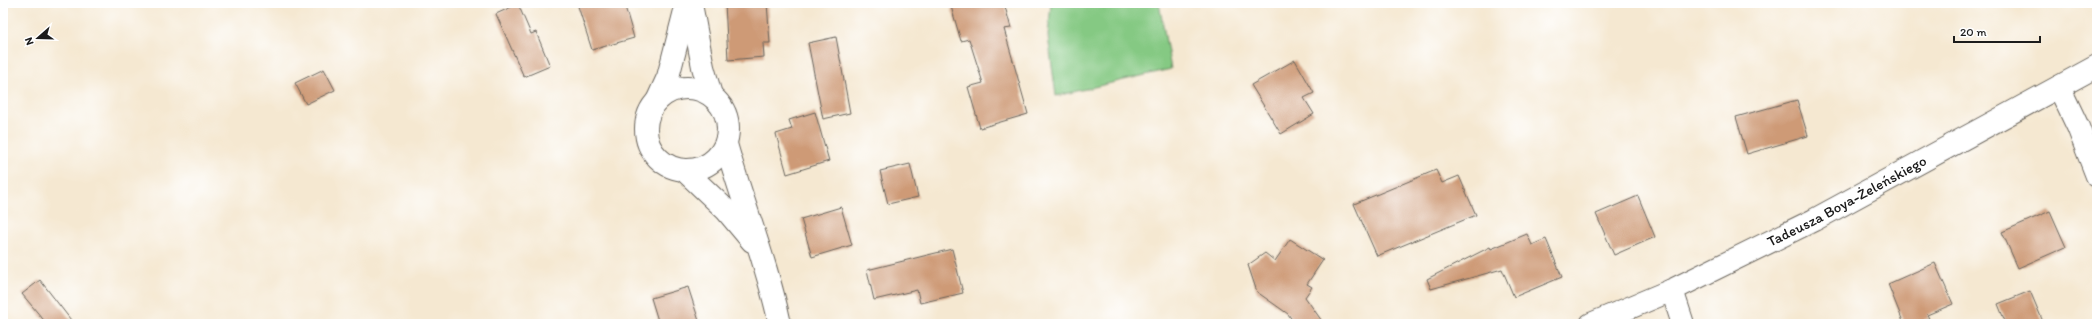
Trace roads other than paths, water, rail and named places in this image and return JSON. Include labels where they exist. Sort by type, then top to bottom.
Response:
[{"type":"street","points":[[658,99],[670,91],[684,87],[698,88],[711,95],[722,105],[728,118],[729,131],[726,144],[720,155],[710,164],[698,170],[685,171],[673,168],[661,162],[652,152],[647,140],[646,126],[650,111],[658,99],[668,78],[687,3]]},
{"type":"street","points":[[691,3],[702,67],[711,95]]},
{"type":"street","name":"Tadeusza Boya-Żeleńskiego","points":[[1591,324],[1672,290],[1814,220],[2097,66]]},
{"type":"street","points":[[2059,87],[2078,127],[2097,176]]},
{"type":"street","points":[[726,144],[757,247],[772,287],[780,324]]},
{"type":"street","points":[[685,171],[726,210],[757,247]]},
{"type":"street","points":[[1672,290],[1683,324]]}]
